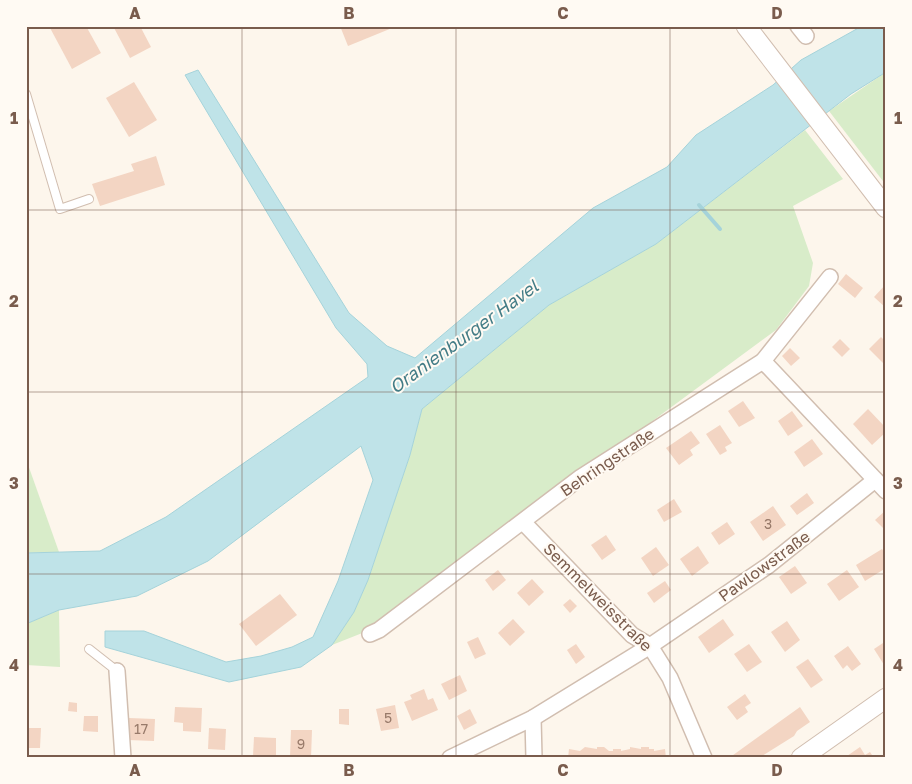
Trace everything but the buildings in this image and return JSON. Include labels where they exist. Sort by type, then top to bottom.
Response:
[{"type":"street","points":[[746,26],[886,208]]},
{"type":"street","name":"Behringstraße","points":[[370,634],[379,630],[581,477],[763,361],[830,277]]},
{"type":"street","points":[[763,361],[886,491]]},
{"type":"street","name":"Pawlowstraße","points":[[450,758],[533,718],[650,646],[769,565],[875,480]]},
{"type":"street","name":"Semmelweisstraße","points":[[524,522],[632,635],[650,646],[670,678],[704,758]]},
{"type":"street","points":[[117,671],[123,758]]},
{"type":"street","points":[[801,758],[886,698]]},
{"type":"street","points":[[533,718],[534,758]]},
{"type":"lane","points":[[26,94],[60,209],[89,200]]},
{"type":"lane","points":[[89,649],[117,671]]},
{"type":"green space","points":[[886,72],[886,185],[829,111]]},
{"type":"green space","points":[[805,130],[843,179],[793,206],[813,263],[809,286],[776,330],[525,515],[380,626],[332,645],[354,612],[368,580],[410,455],[422,409],[549,305],[656,244]]},
{"type":"green space","points":[[26,459],[59,552],[26,553]]},
{"type":"green space","points":[[59,610],[60,667],[26,665],[26,624]]},
{"type":"water","name":"Oranienburger Havel","points":[[862,26],[886,26],[886,72],[851,94],[656,244],[549,305],[422,409],[410,455],[368,580],[354,612],[332,645],[301,667],[229,682],[105,647],[105,631],[144,631],[226,662],[261,656],[292,647],[313,637],[338,581],[373,480],[361,446],[208,561],[137,596],[59,610],[26,624],[26,553],[100,551],[166,517],[368,377],[367,364],[336,328],[185,75],[198,70],[349,313],[387,346],[415,358],[593,208],[667,167],[696,135],[773,85],[801,60]]},
{"type":"waterway","points":[[699,205],[720,229]]}]
